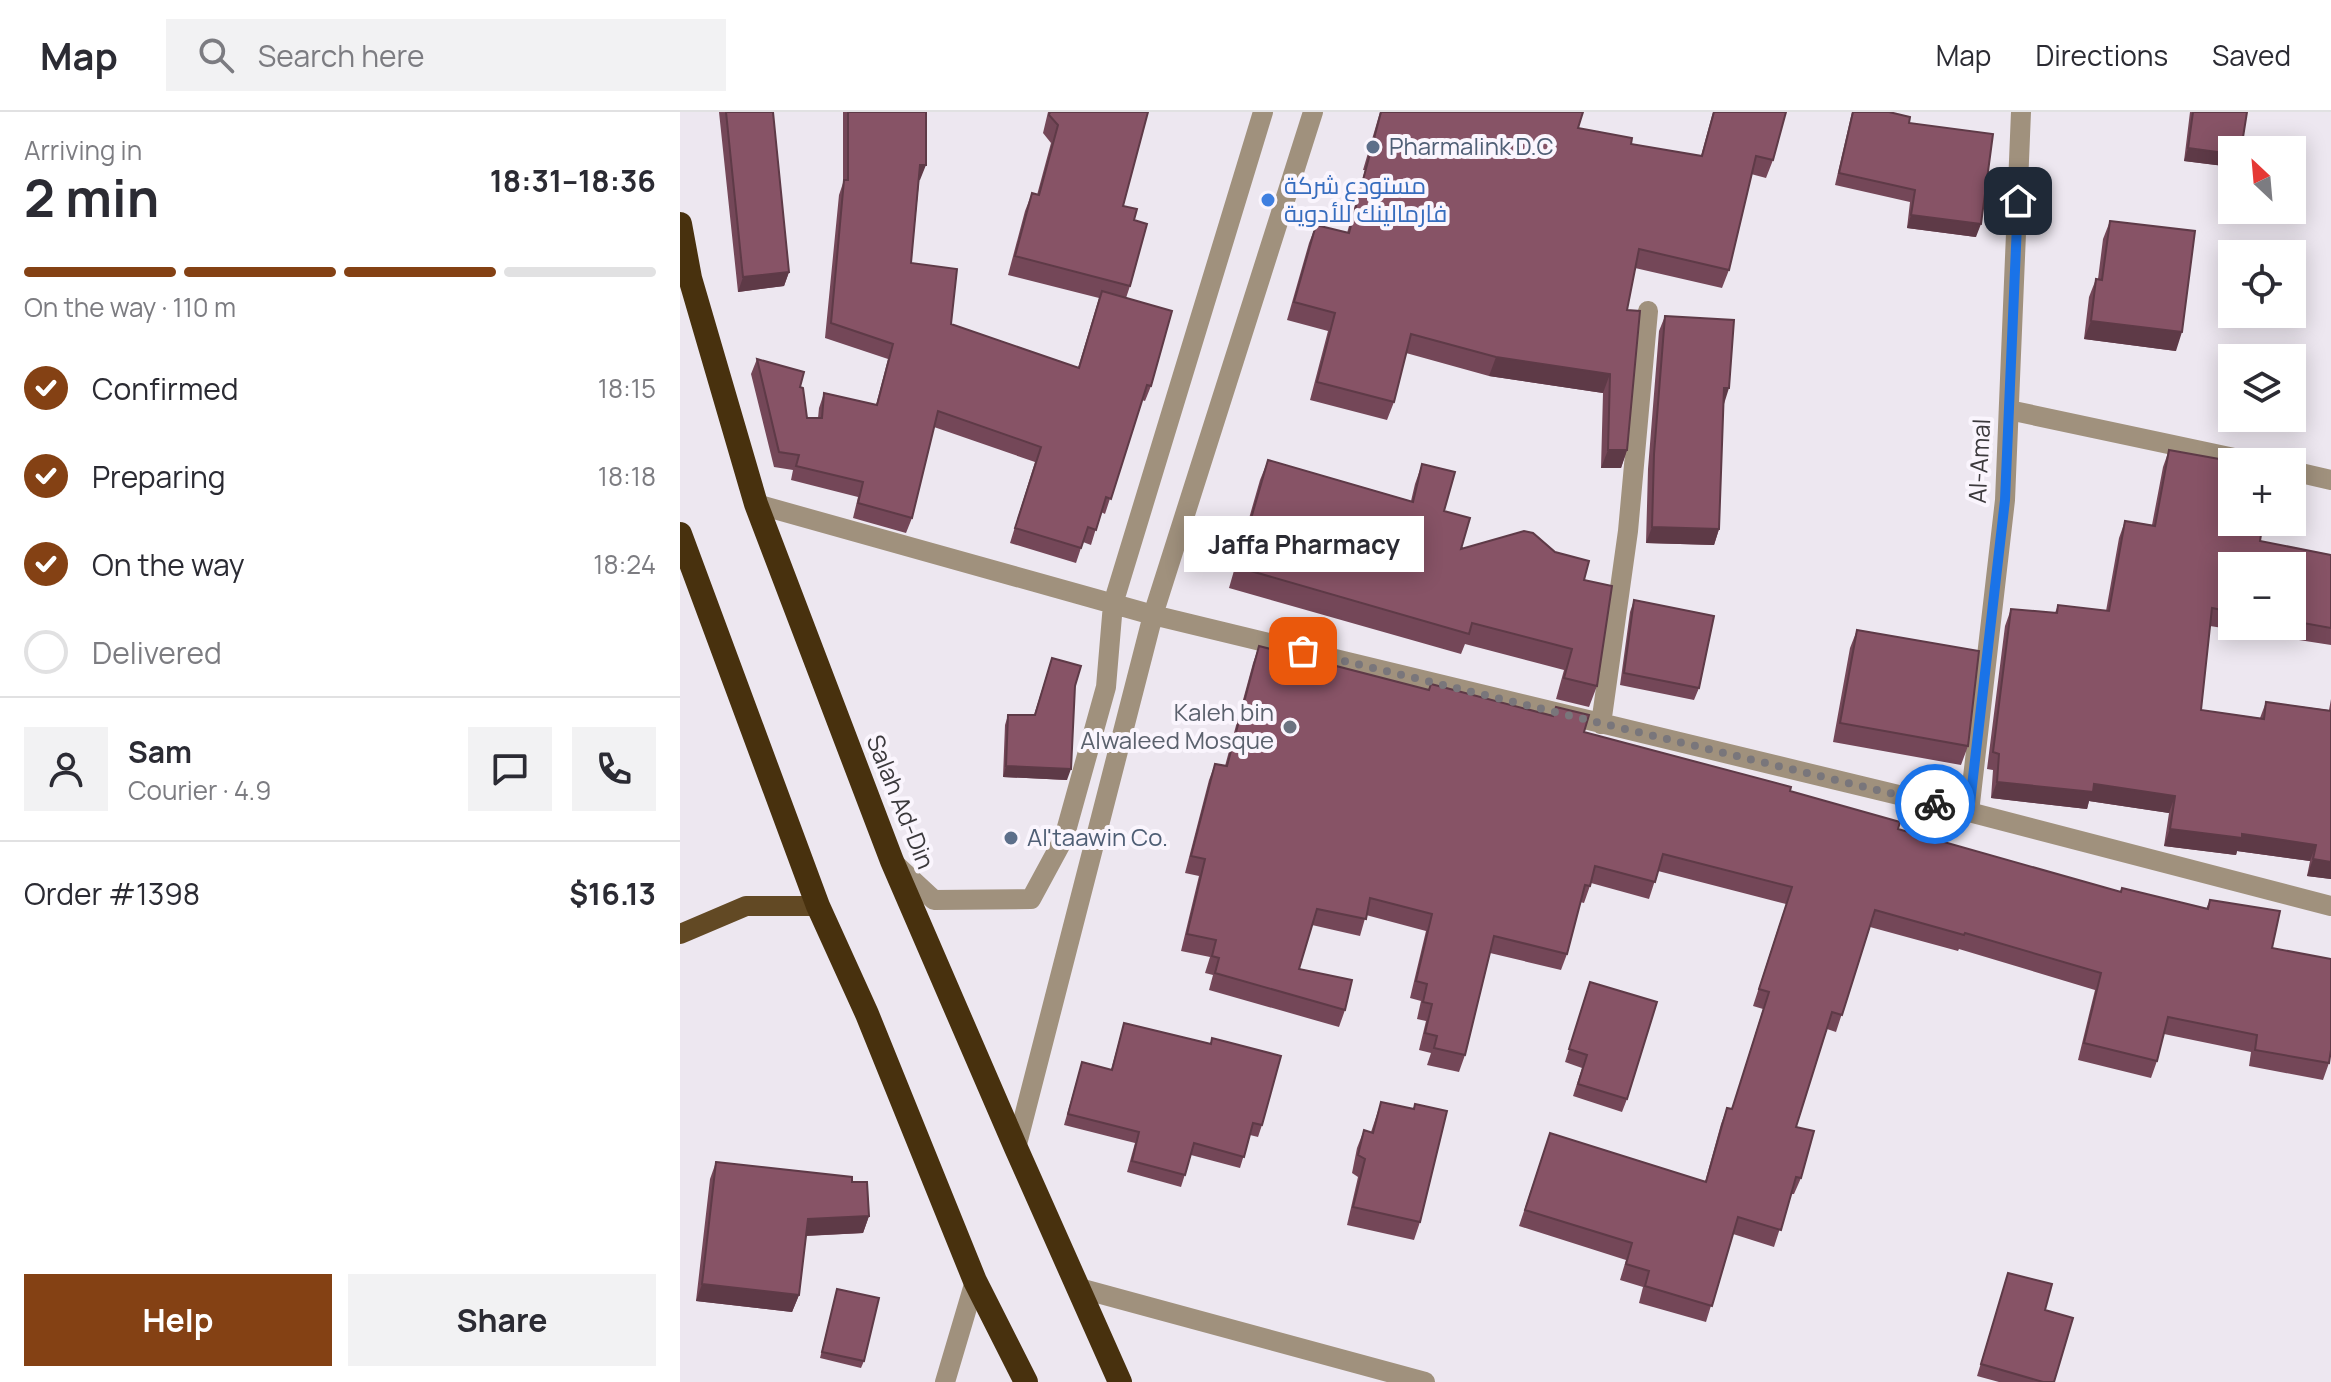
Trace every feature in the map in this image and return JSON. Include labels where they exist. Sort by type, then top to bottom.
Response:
[{"type":"highway","name":"Salah Ad-Din","points":[[680,224],[690,278],[756,504],[892,861],[1120,1382]]},
{"type":"highway","points":[[680,534],[818,906],[867,1014],[975,1281],[1026,1382]]},
{"type":"main road","points":[[680,934],[746,906],[818,906]]},
{"type":"street","points":[[892,861],[934,900],[1031,899],[1064,838],[1106,687],[1113,604],[1263,112]]},
{"type":"street","points":[[1016,1148],[1153,615],[1313,112]]},
{"type":"street","name":"Al-Amal","points":[[1969,812],[2005,500],[2021,112]]},
{"type":"street","points":[[1601,724],[1628,531],[1648,311]]},
{"type":"street","points":[[2009,410],[2218,455]]},
{"type":"street","points":[[2306,474],[2331,480]]},
{"type":"street","points":[[756,504],[1153,615],[1969,812],[2331,906]]},
{"type":"street","points":[[945,1382],[975,1281]]},
{"type":"street","points":[[1079,1288],[1425,1382]]},
{"type":"building","points":[[726,112],[773,112],[789,272],[743,277]]},
{"type":"building","points":[[848,112],[926,112],[926,165],[920,165],[911,263],[957,269],[951,324],[1079,368],[1102,291],[1172,311],[1151,386],[1147,385],[1111,499],[1106,497],[1096,530],[1088,527],[1081,548],[1015,528],[1041,447],[938,411],[912,518],[858,503],[863,482],[796,466],[799,455],[779,452],[757,359],[804,372],[800,387],[803,388],[807,418],[822,418],[824,393],[877,405],[893,344],[831,323],[844,180],[848,180]]},
{"type":"building","points":[[1050,112],[1148,112],[1123,206],[1137,209],[1134,220],[1147,224],[1130,286],[1015,256],[1032,193],[1039,195],[1058,125],[1049,115]]},
{"type":"building","points":[[1381,112],[1583,112],[1578,128],[1632,138],[1631,144],[1702,156],[1714,112],[1786,112],[1773,160],[1756,156],[1729,270],[1639,249],[1627,310],[1640,311],[1627,450],[1608,450],[1610,374],[1496,357],[1411,334],[1394,402],[1317,382],[1335,313],[1294,302],[1316,225],[1349,233]]},
{"type":"building","points":[[1853,112],[1889,112],[1910,117],[1909,123],[1993,134],[1981,224],[1911,215],[1915,190],[1839,173]]},
{"type":"building","points":[[2193,112],[2247,112],[2243,136],[2218,136],[2218,152],[2188,148]]},
{"type":"building","points":[[2110,221],[2195,231],[2182,332],[2091,321],[2096,279],[2102,280]]},
{"type":"building","points":[[1665,316],[1734,320],[1729,388],[1724,388],[1719,529],[1652,527],[1654,454]]},
{"type":"building","points":[[2169,450],[2218,459],[2218,536],[2261,536],[2260,541],[2331,555],[2331,628],[2306,624],[2306,552],[2218,552],[2218,609],[2212,608],[2201,710],[2264,719],[2266,702],[2331,711],[2331,862],[2313,859],[2316,845],[2242,834],[2242,838],[2170,829],[2175,796],[2094,784],[2093,792],[1997,782],[1999,754],[1993,752],[2011,609],[2057,613],[2058,605],[2109,611],[2125,521],[2155,526]]},
{"type":"building","points":[[1268,460],[1413,502],[1422,464],[1455,472],[1444,511],[1470,518],[1461,549],[1524,531],[1533,533],[1555,552],[1589,561],[1584,580],[1612,586],[1597,686],[1564,678],[1572,649],[1472,623],[1469,634],[1237,567]]},
{"type":"building","points":[[1634,600],[1714,616],[1699,688],[1624,673]]},
{"type":"building","points":[[1857,630],[1979,651],[1968,746],[1840,723]]},
{"type":"building","points":[[1259,646],[1429,690],[1431,684],[1553,716],[1556,707],[1589,715],[1584,732],[1791,787],[1790,791],[1900,822],[1898,829],[2121,892],[2122,888],[2208,909],[2210,900],[2280,911],[2272,948],[2331,959],[2329,1063],[2255,1050],[2257,1035],[2168,1017],[2157,1061],[2084,1043],[2101,973],[1875,910],[1842,1015],[1832,1012],[1796,1127],[1814,1131],[1801,1178],[1796,1177],[1781,1230],[1738,1217],[1712,1306],[1645,1286],[1649,1271],[1626,1264],[1632,1243],[1525,1210],[1550,1133],[1706,1182],[1727,1108],[1732,1109],[1769,992],[1759,989],[1792,887],[1663,854],[1655,882],[1595,866],[1590,886],[1585,885],[1567,954],[1494,936],[1465,1055],[1434,1048],[1437,1036],[1425,1033],[1432,1004],[1423,1002],[1427,984],[1416,981],[1432,914],[1370,898],[1366,919],[1317,909],[1299,969],[1352,980],[1345,1010],[1215,973],[1219,958],[1212,956],[1216,940],[1187,934],[1205,859],[1191,856],[1215,764],[1227,766]]},
{"type":"building","points":[[1052,658],[1081,666],[1075,686],[1071,769],[1006,766],[1008,715],[1035,715]]},
{"type":"building","points":[[1590,982],[1657,1002],[1627,1099],[1578,1084],[1587,1055],[1569,1049]]},
{"type":"building","points":[[1124,1023],[1211,1044],[1212,1038],[1281,1056],[1262,1125],[1253,1123],[1244,1157],[1194,1143],[1185,1175],[1132,1161],[1139,1132],[1068,1114],[1082,1062],[1112,1070]]},
{"type":"building","points":[[1381,1102],[1414,1109],[1415,1104],[1447,1111],[1420,1222],[1353,1207],[1365,1159],[1358,1155],[1364,1130],[1373,1133]]},
{"type":"building","points":[[716,1162],[852,1177],[852,1182],[867,1182],[869,1216],[808,1219],[799,1295],[702,1284]]},
{"type":"building","points":[[2008,1273],[2052,1284],[2045,1310],[2073,1318],[2054,1382],[2043,1382],[1981,1364]]},
{"type":"building","points":[[837,1289],[879,1298],[864,1361],[822,1352]]},
{"type":"way so far","points":[[1303,651],[1935,804]]},
{"type":"place","name":"Pharmalink D.C","points":[[1373,147]]},
{"type":"place","name":"مستودع شركة فارمالينك للأدوية","points":[[1268,200]]},
{"type":"place","name":"Jaffa Pharmacy","points":[[1303,651]]},
{"type":"place","name":"Kaleh bin Alwaleed Mosque","points":[[1290,727]]},
{"type":"place","name":"Al'taawin Co.","points":[[1011,838]]},
{"type":"route","points":[[1935,804],[1969,812],[2005,500],[2018,201]]}]
